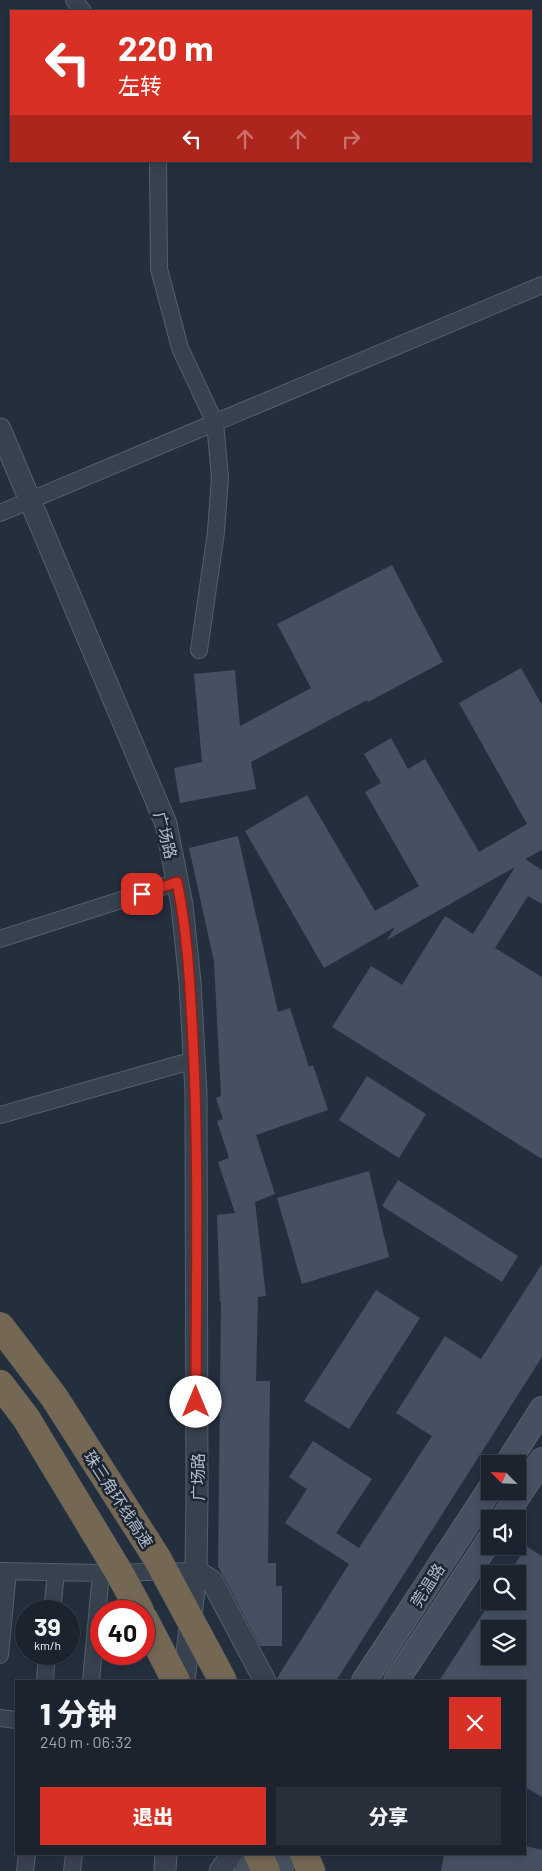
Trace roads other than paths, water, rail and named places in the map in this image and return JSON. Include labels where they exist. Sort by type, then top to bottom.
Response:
[{"type":"highway","name":"珠三角环线高速","points":[[0,1326],[54,1397],[157,1558],[222,1680]]},
{"type":"highway","points":[[0,1384],[26,1418],[134,1600]]},
{"type":"highway","points":[[155,1640],[175,1680]]},
{"type":"highway","points":[[258,1855],[266,1871]]},
{"type":"highway","points":[[304,1855],[311,1871]]},
{"type":"main road","points":[[513,1455],[542,1409]]},
{"type":"main road","points":[[509,1510],[542,1460]]},
{"type":"main road","name":"莞温路","points":[[365,1680],[483,1500]]},
{"type":"main road","name":"莞温路","points":[[397,1680],[481,1553]]},
{"type":"main road","points":[[247,1871],[257,1855]]},
{"type":"main road","points":[[278,1871],[287,1855]]},
{"type":"street","points":[[74,0],[82,10]]},
{"type":"street","points":[[158,162],[159,269],[180,348],[215,423],[220,476],[216,532],[199,650]]},
{"type":"street","points":[[0,513],[542,285]]},
{"type":"street","name":"广场路","points":[[0,429],[166,824],[182,905],[189,972],[196,1103],[196,1570],[184,1680]]},
{"type":"street","points":[[0,939],[177,882]]},
{"type":"street","points":[[0,1114],[194,1060]]},
{"type":"street","points":[[0,1655],[4,1571],[101,1573],[196,1570],[212,1581],[263,1680]]},
{"type":"street","name":"广场路","points":[[196,1570],[202,1588],[251,1680]]},
{"type":"street","points":[[53,1600],[56,1573]]},
{"type":"street","points":[[91,1680],[101,1573]]},
{"type":"street","points":[[45,1680],[47,1665]]},
{"type":"street","points":[[0,1718],[15,1720]]},
{"type":"street","points":[[25,1871],[26,1855]]},
{"type":"street","points":[[72,1871],[74,1855]]},
{"type":"street","points":[[165,1871],[166,1855]]},
{"type":"street","points":[[220,1871],[231,1855]]}]
